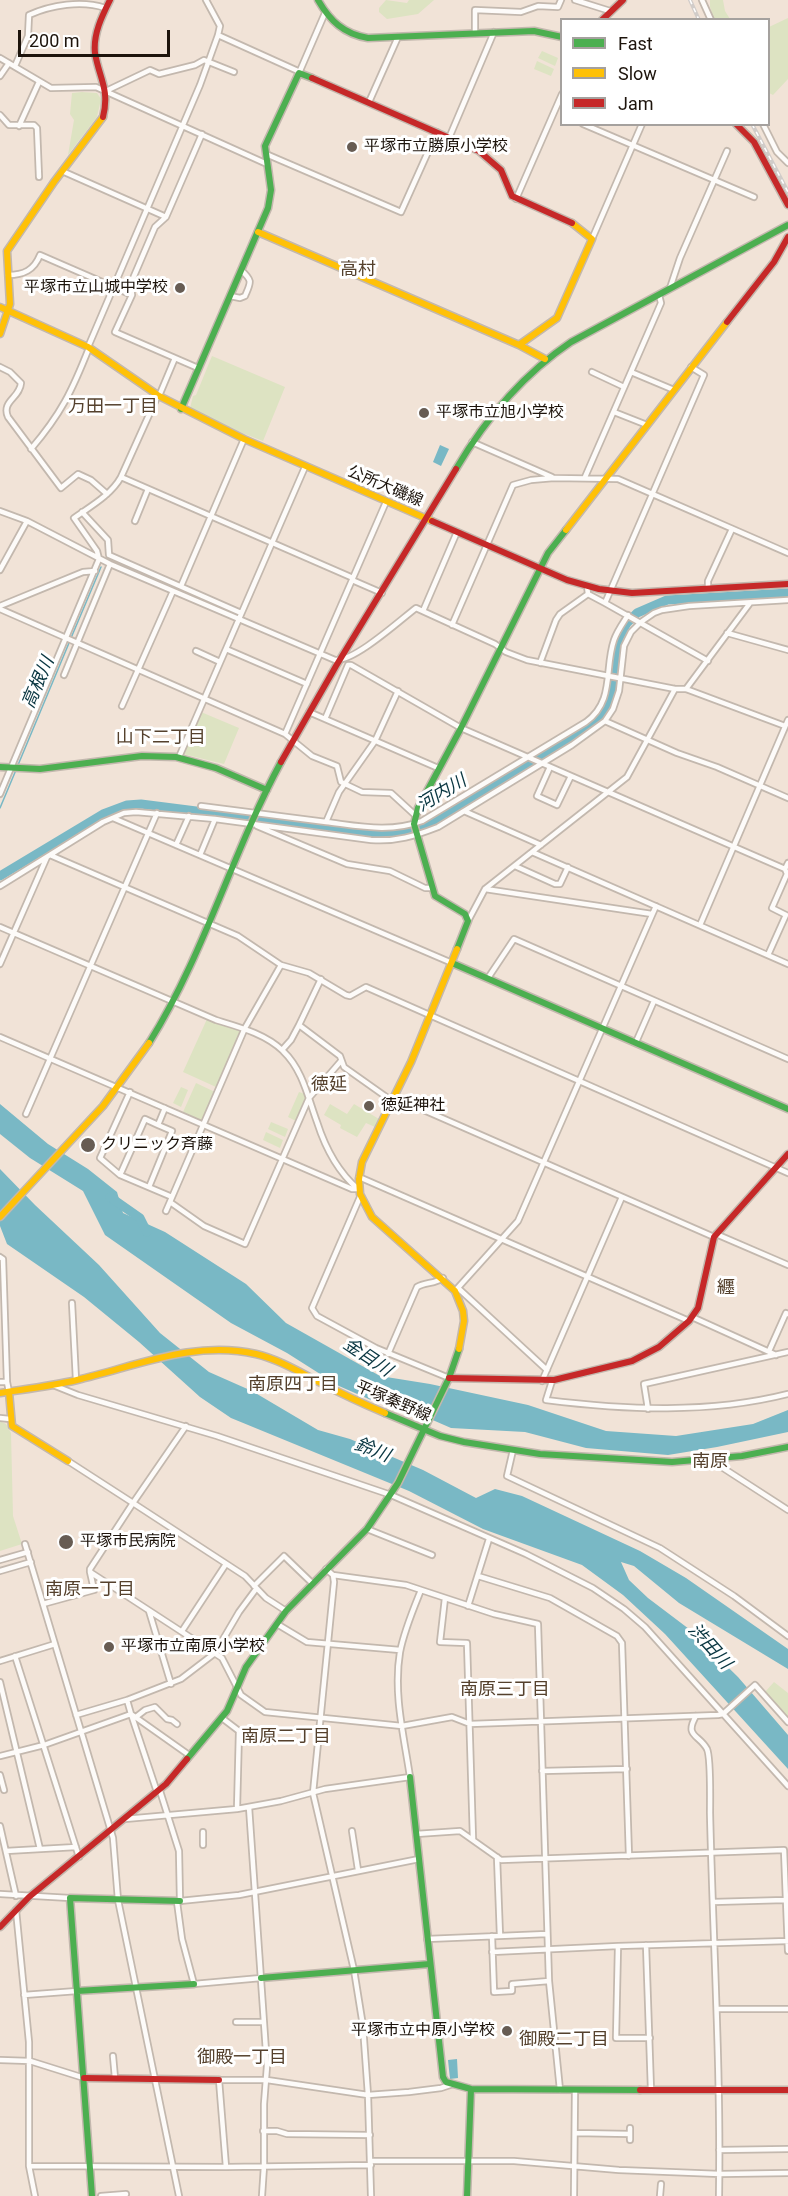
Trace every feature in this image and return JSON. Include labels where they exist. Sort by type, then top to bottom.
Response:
[{"type":"street","points":[[0,334],[10,299],[7,252],[106,110],[106,92],[95,52],[98,25],[110,0]]},
{"type":"street","points":[[318,0],[335,25],[356,36],[398,37],[534,31],[560,37]]},
{"type":"street","points":[[475,33],[475,10],[521,12],[538,6],[558,7],[561,0]]},
{"type":"street","points":[[604,18],[623,0]]},
{"type":"street","points":[[702,0],[710,18]]},
{"type":"street","points":[[31,449],[66,403],[112,287],[209,61],[219,26],[208,1]]},
{"type":"street","points":[[578,1],[610,11]]},
{"type":"street","points":[[15,66],[28,36],[28,15],[49,7],[92,3],[105,8]]},
{"type":"street","points":[[181,409],[271,199],[266,154],[267,141],[325,13]]},
{"type":"street","points":[[448,138],[494,32]]},
{"type":"street","points":[[218,35],[479,151],[497,165],[512,196],[574,224],[592,239]]},
{"type":"street","points":[[369,102],[398,37]]},
{"type":"street","points":[[0,58],[51,88],[96,87],[267,164]]},
{"type":"street","points":[[106,92],[150,70],[159,74],[195,65],[204,60],[234,72]]},
{"type":"street","points":[[0,76],[9,63]]},
{"type":"street","points":[[19,126],[39,82]]},
{"type":"street","points":[[516,199],[560,97]]},
{"type":"street","points":[[554,112],[560,115]]},
{"type":"street","points":[[0,115],[9,125],[34,125],[38,128],[39,177]]},
{"type":"street","points":[[587,126],[754,197]]},
{"type":"street","points":[[519,345],[557,318],[641,126]]},
{"type":"street","points":[[738,126],[754,142],[788,205]]},
{"type":"street","points":[[764,126],[777,152],[788,163]]},
{"type":"street","points":[[266,154],[401,212],[437,132]]},
{"type":"street","points":[[198,368],[116,332],[132,295],[131,283],[155,227],[166,217],[202,134]]},
{"type":"street","points":[[670,288],[680,258],[727,151]]},
{"type":"street","points":[[62,171],[166,217]]},
{"type":"street","points":[[0,1216],[91,1123],[143,1053],[173,1000],[256,813],[292,741],[472,442],[501,402],[545,359],[571,342],[788,225]]},
{"type":"street","points":[[258,232],[519,345],[545,359]]},
{"type":"street","points":[[468,921],[465,914],[439,900],[431,888],[416,835],[415,815],[548,553],[774,262],[788,237]]},
{"type":"street","points":[[8,275],[24,274],[30,270],[40,255],[132,295]]},
{"type":"street","points":[[230,296],[240,298],[245,296],[248,289],[250,278],[241,270]]},
{"type":"street","points":[[585,477],[661,303],[659,295]]},
{"type":"street","name":"公所大磯線","points":[[0,307],[89,348],[158,396],[181,409],[305,467],[588,590],[651,593],[788,585]]},
{"type":"street","points":[[0,794],[99,559],[97,550],[74,518],[117,484],[175,358]]},
{"type":"street","points":[[0,367],[10,372],[21,383],[21,389],[6,405],[6,411],[61,488],[78,474],[91,480],[107,494]]},
{"type":"street","points":[[605,603],[704,375],[691,367]]},
{"type":"street","points":[[592,372],[624,387]]},
{"type":"street","points":[[631,372],[674,390]]},
{"type":"street","points":[[614,412],[647,425]]},
{"type":"street","points":[[181,586],[244,439]]},
{"type":"street","points":[[472,442],[554,478]]},
{"type":"street","points":[[178,757],[305,467]]},
{"type":"street","points":[[121,477],[382,593]]},
{"type":"street","points":[[452,625],[513,485],[531,480],[585,477],[618,479],[788,553]]},
{"type":"street","points":[[135,521],[148,489]]},
{"type":"street","points":[[285,734],[386,502]]},
{"type":"street","points":[[0,511],[27,521],[110,564],[340,661],[357,654],[416,608],[506,652],[540,663],[675,689],[686,689],[785,726]]},
{"type":"street","points":[[82,512],[108,540],[109,555],[242,613]]},
{"type":"street","points":[[0,570],[27,521]]},
{"type":"street","points":[[708,589],[708,581],[732,529]]},
{"type":"street","points":[[423,611],[457,532]]},
{"type":"street","points":[[64,675],[110,564]]},
{"type":"street","points":[[0,608],[83,572],[95,571]]},
{"type":"street","points":[[540,663],[556,620],[588,590],[605,603],[708,661]]},
{"type":"street","points":[[123,706],[173,591]]},
{"type":"street","points":[[0,886],[113,818],[136,812],[252,823],[371,840],[393,840],[416,835],[438,827],[588,735],[605,721],[613,709],[619,692],[624,646],[631,632],[640,622],[654,613],[673,608],[788,600]]},
{"type":"street","points":[[686,689],[750,603]]},
{"type":"street","points":[[0,608],[285,734],[312,756],[337,766],[339,779],[344,784],[362,792],[391,793],[415,815]]},
{"type":"street","points":[[201,806],[384,829],[414,825],[443,810],[594,715],[606,695],[614,638],[628,615]]},
{"type":"street","points":[[728,633],[788,650]]},
{"type":"street","points":[[226,649],[307,684]]},
{"type":"street","points":[[196,651],[220,662]]},
{"type":"street","points":[[325,719],[348,665],[351,665],[461,728],[734,847],[787,866],[787,874],[772,908],[786,915],[768,955]]},
{"type":"street","points":[[547,1370],[456,1289],[380,1226],[365,1208],[360,1197],[359,1177],[365,1153],[411,1062],[468,921],[485,889],[627,777],[675,689]]},
{"type":"street","points":[[326,822],[344,784],[375,741],[398,691]]},
{"type":"street","points":[[309,712],[438,768]]},
{"type":"street","points":[[700,925],[788,720]]},
{"type":"street","points":[[605,721],[788,798]]},
{"type":"street","points":[[0,767],[22,770],[144,756],[178,757],[204,763],[267,790]]},
{"type":"street","points":[[550,767],[537,796],[557,805],[571,776]]},
{"type":"street","points":[[464,811],[541,845]]},
{"type":"street","points":[[26,1114],[157,813]]},
{"type":"street","points":[[176,845],[189,816]]},
{"type":"street","points":[[113,818],[788,1108]]},
{"type":"street","points":[[200,855],[215,819]]},
{"type":"street","points":[[252,823],[346,864],[390,871],[425,888],[431,888]]},
{"type":"street","points":[[532,852],[788,964]]},
{"type":"street","points":[[49,856],[238,936],[282,965],[309,972],[346,995],[350,996],[366,987],[788,1173]]},
{"type":"street","points":[[0,964],[49,856]]},
{"type":"street","points":[[515,866],[555,884],[560,884],[568,867]]},
{"type":"street","points":[[485,889],[652,914]]},
{"type":"street","points":[[456,1289],[518,1221],[656,906]]},
{"type":"street","points":[[0,927],[216,1020],[245,1028],[282,1050],[301,1075],[324,1143],[333,1159],[358,1189]]},
{"type":"street","points":[[488,978],[514,939],[788,1059]]},
{"type":"street","points":[[166,1211],[245,1028],[282,965]]},
{"type":"street","points":[[282,1050],[291,1040],[321,979]]},
{"type":"street","points":[[636,1042],[654,1001]]},
{"type":"street","points":[[299,1024],[340,1056],[344,1067],[393,1099],[788,1265]]},
{"type":"street","points":[[0,1037],[352,1189],[358,1189]]},
{"type":"street","points":[[130,1092],[100,1158],[120,1175],[171,1200],[204,1226],[245,1244],[309,1098],[341,1061]]},
{"type":"street","points":[[158,1125],[165,1108]]},
{"type":"street","points":[[120,1175],[145,1119],[172,1131],[148,1187]]},
{"type":"street","points":[[360,1197],[312,1308],[317,1316],[388,1354],[448,1378],[552,1381],[632,1360],[659,1347],[691,1319],[700,1300],[708,1256],[715,1236],[788,1154]]},
{"type":"street","points":[[359,1177],[587,1277],[776,1355]]},
{"type":"street","points":[[542,1381],[622,1197]]},
{"type":"street","points":[[0,1257],[3,1259],[10,1419],[14,1428],[245,1576],[266,1598],[286,1611]]},
{"type":"street","points":[[388,1354],[417,1287],[421,1284],[438,1282],[443,1278]]},
{"type":"street","points":[[0,1927],[29,1897],[159,1792],[222,1718],[231,1705],[246,1667],[286,1611],[367,1528],[392,1494],[448,1378],[464,1333],[463,1311],[456,1289]]},
{"type":"street","points":[[72,1303],[76,1380]]},
{"type":"street","points":[[769,1351],[786,1313],[788,1314]]},
{"type":"street","name":"平塚秦野線","points":[[0,1393],[76,1380],[176,1353],[206,1349],[234,1350],[270,1358],[353,1401],[457,1441],[513,1450],[626,1460],[699,1461],[788,1447]]},
{"type":"street","points":[[648,1409],[644,1384],[788,1352]]},
{"type":"street","points":[[552,1381],[546,1400],[603,1407],[648,1409],[723,1406],[788,1394]]},
{"type":"street","points":[[0,1382],[7,1382]]},
{"type":"street","points":[[53,1385],[78,1395],[186,1425],[392,1494],[526,1554],[594,1588],[645,1627],[788,1786]]},
{"type":"street","points":[[0,1418],[10,1419]]},
{"type":"street","points":[[43,1604],[94,1590],[90,1569],[186,1425]]},
{"type":"street","points":[[513,1450],[507,1476],[660,1548],[734,1596],[788,1636]]},
{"type":"street","points":[[699,1461],[702,1465],[720,1466],[788,1510]]},
{"type":"street","points":[[367,1528],[432,1555]]},
{"type":"street","points":[[468,1606],[489,1539]]},
{"type":"street","points":[[25,1544],[111,1831],[118,1900],[179,2196]]},
{"type":"street","points":[[0,1560],[28,1552]]},
{"type":"street","points":[[76,1715],[127,1700],[182,1679],[215,1653],[255,1587],[284,1556],[312,1583]]},
{"type":"street","points":[[0,1571],[31,1562]]},
{"type":"street","points":[[182,1631],[226,1564]]},
{"type":"street","points":[[326,1569],[333,1575],[399,1584],[468,1606],[538,1624],[549,1981],[560,2090]]},
{"type":"street","points":[[90,1572],[215,1653],[225,1662],[230,1677],[241,1695],[265,1712],[402,1726],[452,1717],[470,1724],[696,1716],[723,1714],[755,1685],[788,1722]]},
{"type":"street","points":[[333,1575],[313,1793],[354,1970],[363,2028],[370,2135],[371,2196]]},
{"type":"street","points":[[478,1576],[550,1598],[617,1636],[622,1643],[629,1856]]},
{"type":"street","points":[[421,1590],[400,1650],[397,1684],[410,1777],[443,2077],[450,2085]]},
{"type":"street","points":[[445,1598],[440,1642],[467,1643],[473,1840]]},
{"type":"street","points":[[149,1610],[171,1683]]},
{"type":"street","points":[[277,1624],[307,1642],[400,1650]]},
{"type":"street","points":[[0,1661],[55,1644]]},
{"type":"street","points":[[15,1656],[79,1857]]},
{"type":"street","points":[[0,1682],[40,1849]]},
{"type":"street","points":[[127,1700],[179,1851],[179,1902],[184,1947],[194,1984]]},
{"type":"street","points":[[0,1756],[44,1745],[155,1707],[177,1725]]},
{"type":"street","points":[[134,1716],[189,1755]]},
{"type":"street","points":[[696,1716],[691,1725],[692,1733],[708,1750],[717,2009],[719,2196]]},
{"type":"street","points":[[222,1718],[239,1731],[237,1809]]},
{"type":"street","points":[[542,1771],[627,1769]]},
{"type":"street","points":[[0,1775],[4,1790]]},
{"type":"street","points":[[125,1819],[237,1809],[325,1789],[410,1777]]},
{"type":"street","points":[[249,1807],[267,2080],[263,2131],[262,2196]]},
{"type":"street","points":[[0,1826],[16,1896]]},
{"type":"street","points":[[352,1831],[358,1870]]},
{"type":"street","points":[[416,1834],[460,1831],[501,1860],[783,1850],[788,1952]]},
{"type":"street","points":[[203,1833],[203,1845]]},
{"type":"street","points":[[6,1851],[76,1847]]},
{"type":"street","points":[[497,1857],[500,1936]]},
{"type":"street","points":[[0,1894],[29,1897],[195,1901],[419,1859]]},
{"type":"street","points":[[70,1898],[92,2196]]},
{"type":"street","points":[[713,1902],[785,1900]]},
{"type":"street","points":[[16,1910],[30,2061],[29,2166],[35,2196]]},
{"type":"street","points":[[427,1939],[547,1934]]},
{"type":"street","points":[[492,1936],[494,1992],[512,1991],[512,1984],[549,1981]]},
{"type":"street","points":[[492,1952],[788,1941]]},
{"type":"street","points":[[646,1945],[651,2090]]},
{"type":"street","points":[[618,1946],[616,2038],[650,2038]]},
{"type":"street","points":[[24,1995],[194,1984],[430,1964]]},
{"type":"street","points":[[717,2009],[788,2009]]},
{"type":"street","points":[[236,2022],[264,2022]]},
{"type":"street","points":[[363,2028],[437,2027]]},
{"type":"street","points":[[113,2056],[115,2078]]},
{"type":"street","points":[[0,2060],[30,2061],[84,2078],[267,2080],[368,2095],[409,2092],[450,2085],[471,2089],[788,2090]]},
{"type":"street","points":[[219,2080],[226,2167]]},
{"type":"street","points":[[467,2196],[471,2089]]},
{"type":"street","points":[[574,2196],[575,2090]]},
{"type":"street","points":[[575,2133],[630,2137],[630,2128]]},
{"type":"street","points":[[263,2131],[287,2134],[370,2135]]},
{"type":"street","points":[[719,2150],[788,2149]]},
{"type":"street","points":[[29,2166],[173,2168],[468,2160],[514,2161],[619,2170],[720,2174],[788,2173]]},
{"type":"street","points":[[660,2196],[661,2184]]},
{"type":"street","points":[[100,2196],[126,2194]]},
{"type":"green space","points":[[386,0],[407,3],[409,0],[434,0],[418,14],[387,19],[379,12],[379,8]]},
{"type":"green space","points":[[710,0],[723,0],[729,18],[714,18]]},
{"type":"green space","points":[[788,18],[788,79],[773,95],[770,94],[770,27]]},
{"type":"green space","points":[[542,51],[558,58],[555,66],[538,58]]},
{"type":"green space","points":[[537,61],[554,69],[551,76],[534,69]]},
{"type":"green space","points":[[72,93],[97,93],[101,99],[97,117],[68,155],[74,120],[70,114]]},
{"type":"green space","points":[[212,356],[285,387],[263,441],[190,408],[193,396],[196,395]]},
{"type":"green space","points":[[201,712],[239,728],[224,764],[183,754]]},
{"type":"green space","points":[[207,1019],[240,1031],[216,1087],[183,1072]]},
{"type":"green space","points":[[196,1083],[215,1092],[202,1121],[183,1112]]},
{"type":"green space","points":[[181,1087],[188,1090],[181,1107],[173,1103]]},
{"type":"green space","points":[[299,1092],[305,1094],[307,1100],[298,1122],[288,1117]]},
{"type":"green space","points":[[330,1104],[347,1114],[354,1104],[379,1119],[375,1127],[366,1123],[357,1137],[340,1128],[341,1125],[324,1115]]},
{"type":"green space","points":[[271,1122],[288,1129],[285,1137],[268,1129]]},
{"type":"green space","points":[[266,1132],[283,1140],[280,1148],[263,1140]]},
{"type":"green space","points":[[0,1421],[6,1424],[11,1433],[13,1516],[22,1544],[0,1551]]},
{"type":"green space","points":[[774,1682],[788,1693],[788,1718],[765,1692]]},
{"type":"water","points":[[440,445],[449,449],[441,466],[433,462]]},
{"type":"water","points":[[0,1104],[48,1144],[88,1169],[117,1192],[123,1213],[165,1232],[246,1284],[286,1323],[380,1376],[528,1405],[606,1431],[676,1436],[753,1424],[788,1410],[788,1432],[668,1455],[586,1448],[525,1432],[451,1428],[412,1411],[371,1400],[339,1386],[287,1353],[231,1323],[105,1235],[83,1191],[30,1158],[0,1134]]},
{"type":"water","name":"鈴川","points":[[0,1169],[99,1265],[160,1333],[209,1372],[252,1391],[318,1430],[350,1439],[423,1470],[476,1498],[495,1489],[522,1496],[640,1551],[686,1578],[788,1649],[788,1669],[679,1603],[634,1566],[621,1562],[629,1580],[648,1598],[689,1629],[738,1677],[788,1735],[788,1769],[665,1634],[623,1595],[582,1565],[483,1529],[409,1491],[231,1418],[200,1397],[139,1342],[84,1297],[7,1244],[0,1226]]},
{"type":"water","points":[[457,2059],[458,2078],[450,2079],[448,2060]]},
{"type":"waterway","name":"高根川","points":[[71,638],[101,567]]},
{"type":"waterway","name":"河内川","points":[[0,876],[103,814],[127,805],[141,804],[385,835],[406,831],[435,821],[593,723],[603,711],[614,689],[619,638],[627,623],[637,613],[667,600],[788,593]]},
{"type":"waterway","name":"高根川","points":[[18,765],[69,643]]},
{"type":"waterway","name":"高根川","points":[[0,808],[16,770]]},
{"type":"waterway","name":"金目川","points":[[110,1197],[140,1218],[147,1232]]},
{"type":"railway","points":[[690,0],[698,18]]},
{"type":"railway","points":[[753,126],[788,192]]},
{"type":"traffic: fast","points":[[318,0],[338,25],[345,30],[368,38],[534,31],[560,37]]},
{"type":"traffic: fast","points":[[181,409],[268,208],[271,190],[265,146],[299,73],[312,78]]},
{"type":"traffic: fast","points":[[456,469],[480,432],[506,399],[553,355],[571,342],[788,225]]},
{"type":"traffic: fast","points":[[457,949],[468,921],[465,914],[435,896],[414,824],[418,808],[461,728],[548,553],[566,530]]},
{"type":"traffic: fast","points":[[0,767],[40,769],[142,756],[176,757],[216,768],[267,790]]},
{"type":"traffic: fast","points":[[149,1043],[186,975],[247,832],[281,762]]},
{"type":"traffic: fast","points":[[452,963],[788,1109]]},
{"type":"traffic: fast","points":[[187,1759],[227,1711],[246,1667],[286,1611],[367,1529],[398,1483],[449,1378],[459,1349]]},
{"type":"traffic: fast","points":[[385,1413],[440,1436],[540,1454],[672,1462],[742,1456],[788,1447]]},
{"type":"traffic: fast","points":[[410,1777],[443,2077],[446,2082],[471,2089],[640,2090]]},
{"type":"traffic: fast","points":[[92,2196],[70,1898],[180,1901]]},
{"type":"traffic: fast","points":[[261,1978],[430,1964]]},
{"type":"traffic: fast","points":[[77,1991],[194,1984]]},
{"type":"traffic: fast","points":[[467,2196],[471,2089]]},
{"type":"traffic: slow","points":[[0,334],[10,304],[7,251],[54,182],[103,117]]},
{"type":"traffic: slow","points":[[519,345],[557,318],[592,239],[572,223]]},
{"type":"traffic: slow","points":[[258,232],[519,345],[545,359]]},
{"type":"traffic: slow","points":[[0,307],[88,347],[159,396],[244,439],[432,521]]},
{"type":"traffic: slow","points":[[566,530],[727,322]]},
{"type":"traffic: slow","points":[[457,949],[411,1062],[362,1162],[359,1179],[360,1194],[372,1217],[455,1291],[463,1311],[464,1321],[459,1349]]},
{"type":"traffic: slow","points":[[0,1217],[103,1106],[149,1043]]},
{"type":"traffic: slow","points":[[0,1393],[68,1382],[188,1352],[233,1351],[256,1354],[279,1362],[385,1413]]},
{"type":"traffic: slow","points":[[9,1392],[12,1426],[68,1461]]},
{"type":"traffic: jam","points":[[103,117],[105,91],[95,53],[95,39],[110,0]]},
{"type":"traffic: jam","points":[[604,18],[623,0]]},
{"type":"traffic: jam","points":[[312,78],[479,151],[501,170],[512,196],[572,223]]},
{"type":"traffic: jam","points":[[738,126],[754,142],[788,205]]},
{"type":"traffic: jam","points":[[727,322],[774,262],[788,237]]},
{"type":"traffic: jam","points":[[281,762],[336,666],[456,469]]},
{"type":"traffic: jam","points":[[432,521],[567,580],[599,589],[632,593],[788,584]]},
{"type":"traffic: jam","points":[[449,1378],[554,1380],[632,1361],[659,1347],[689,1321],[698,1308],[714,1237],[788,1154]]},
{"type":"traffic: jam","points":[[0,1927],[29,1897],[166,1784],[187,1759]]},
{"type":"traffic: jam","points":[[84,2078],[219,2080]]},
{"type":"traffic: jam","points":[[640,2090],[788,2090]]},
{"type":"place","name":"平塚市立勝原小学校","points":[[352,147]]},
{"type":"place","name":"平塚市立山城中学校","points":[[180,288]]},
{"type":"place","name":"平塚市立旭小学校","points":[[424,413]]},
{"type":"place","name":"徳延神社","points":[[369,1106]]},
{"type":"place","name":"クリニック斉藤","points":[[88,1145]]},
{"type":"place","name":"平塚市民病院","points":[[66,1542]]},
{"type":"place","name":"平塚市立南原小学校","points":[[109,1647]]},
{"type":"place","name":"平塚市立中原小学校","points":[[507,2031]]},
{"type":"district","name":"高村","points":[[358,270]]},
{"type":"district","name":"万田一丁目","points":[[113,407]]},
{"type":"district","name":"山下二丁目","points":[[161,738]]},
{"type":"district","name":"徳延","points":[[329,1085]]},
{"type":"district","name":"纒","points":[[726,1288]]},
{"type":"district","name":"南原四丁目","points":[[293,1385]]},
{"type":"district","name":"南原","points":[[710,1462]]},
{"type":"district","name":"南原一丁目","points":[[90,1590]]},
{"type":"district","name":"南原三丁目","points":[[505,1690]]},
{"type":"district","name":"南原二丁目","points":[[286,1737]]},
{"type":"district","name":"御殿二丁目","points":[[564,2040]]},
{"type":"district","name":"御殿一丁目","points":[[242,2058]]},
{"type":"water label","name":"渋田川","points":[[709,1647]]}]
